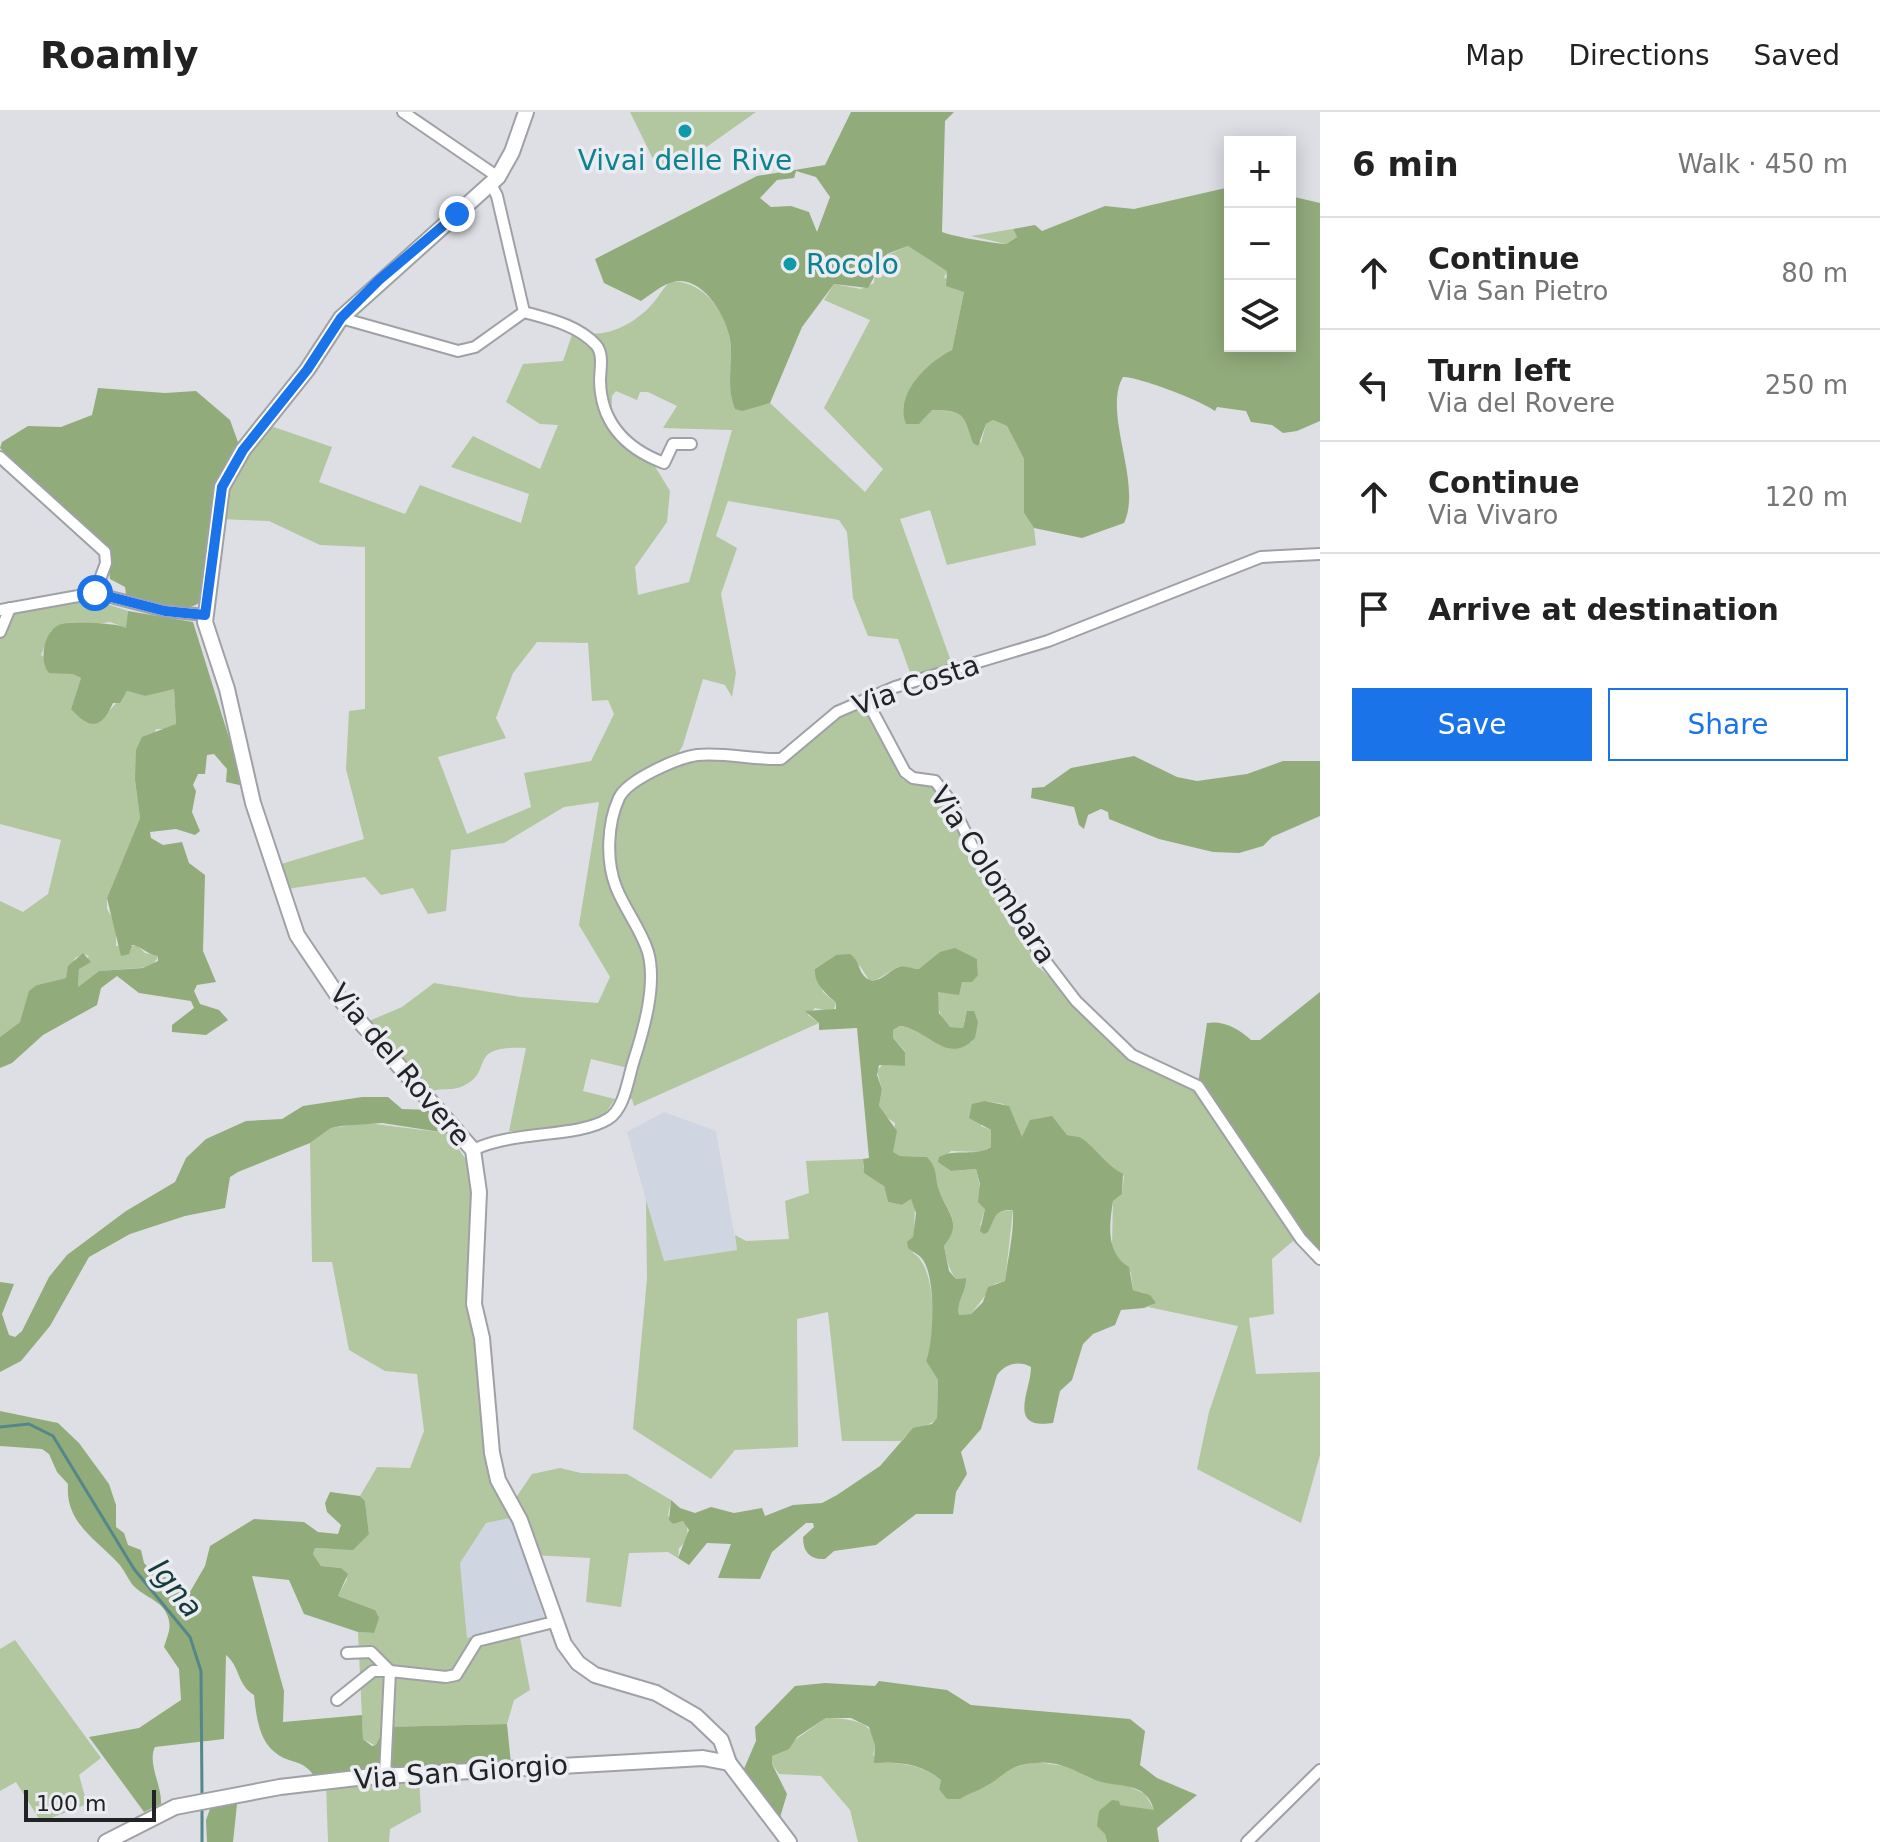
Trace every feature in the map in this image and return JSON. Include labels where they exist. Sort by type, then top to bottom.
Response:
[{"type":"street","points":[[403,112],[494,180],[524,312]]},
{"type":"street","points":[[494,180],[512,152],[526,112]]},
{"type":"street","name":"Via del Rovere","points":[[494,180],[341,318],[307,370],[243,450],[222,487],[205,615],[253,803],[297,935],[340,999],[473,1150],[479,1192],[474,1304],[482,1338],[492,1453],[498,1480],[520,1520],[554,1622],[578,1663],[595,1675],[676,1702],[712,1729],[728,1753],[729,1763],[789,1842]]},
{"type":"street","points":[[341,318],[458,351],[475,347],[524,312]]},
{"type":"street","points":[[524,312],[568,325],[595,345],[601,359],[602,399],[618,435],[636,452],[664,463],[673,444],[691,444]]},
{"type":"street","points":[[0,457],[105,552],[106,563],[95,593]]},
{"type":"street","name":"Via Costa","points":[[473,1150],[500,1138],[591,1125],[608,1119],[620,1107],[643,1029],[649,955],[610,866],[610,835],[619,796],[677,759],[714,755],[781,759],[837,712],[866,699],[1048,641],[1261,557],[1320,554]]},
{"type":"street","points":[[0,632],[5,609],[81,593],[95,593],[165,611],[205,615]]},
{"type":"street","name":"Via Colombara","points":[[866,699],[905,772],[913,778],[935,781],[949,799],[978,858],[1004,888],[1037,950],[1076,1001],[1132,1055],[1198,1086],[1279,1201],[1301,1239],[1320,1259]]},
{"type":"street","points":[[337,1700],[367,1674],[379,1670],[446,1677],[456,1675],[477,1641],[554,1622]]},
{"type":"street","points":[[347,1653],[371,1652],[390,1671],[385,1775]]},
{"type":"street","name":"Via San Giorgio","points":[[106,1842],[155,1816],[194,1802],[385,1775],[703,1758],[729,1763]]},
{"type":"street","points":[[1247,1842],[1320,1770]]},
{"type":"shaded area","points":[[664,1112],[716,1131],[737,1250],[663,1261],[627,1132]]},
{"type":"shaded area","points":[[510,1518],[519,1537],[545,1621],[467,1639],[460,1563],[486,1523]]},
{"type":"green space","name":"Vivai delle Rive","points":[[630,112],[756,112],[674,170],[656,165]]},
{"type":"green space","points":[[851,112],[954,112],[945,121],[942,232],[1006,244],[1017,237],[1013,229],[1035,225],[1042,231],[1105,206],[1134,209],[1224,188],[1224,352],[1296,352],[1296,197],[1320,203],[1320,421],[1297,431],[1283,433],[1272,425],[1251,422],[1246,411],[1217,407],[1215,411],[1170,390],[1123,377],[1117,409],[1129,488],[1129,507],[1124,523],[1082,538],[1034,528],[1024,513],[1024,459],[1007,426],[993,420],[986,424],[978,446],[973,443],[961,416],[951,411],[932,410],[919,424],[906,424],[905,401],[909,391],[933,362],[952,350],[964,292],[946,286],[947,271],[908,246],[887,254],[868,288],[834,284],[802,327],[770,403],[742,411],[735,409],[730,382],[730,340],[724,320],[711,299],[694,284],[684,281],[665,285],[641,301],[604,283],[595,259],[757,176],[825,165]],"holes":[[[796,171],[816,177],[830,197],[817,232],[809,212],[791,206],[771,207],[760,198],[777,180],[794,178]]]},
{"type":"green space","points":[[1013,229],[1017,237],[1006,244],[971,236]]},
{"type":"green space","points":[[908,246],[948,271],[944,277],[964,292],[952,350],[923,374],[903,407],[923,420],[931,410],[960,412],[981,443],[986,424],[993,420],[1007,426],[1024,459],[1024,513],[1034,528],[1036,545],[947,565],[930,510],[900,519],[953,667],[912,678],[898,639],[868,636],[853,598],[847,532],[839,520],[728,501],[716,536],[737,548],[721,594],[736,673],[732,697],[725,685],[703,679],[683,745],[675,759],[676,765],[703,758],[777,761],[835,705],[873,700],[903,780],[931,784],[943,798],[965,841],[1008,887],[1033,962],[1067,993],[1108,1041],[1198,1084],[1300,1235],[1272,1259],[1274,1314],[1249,1318],[1256,1374],[1320,1372],[1320,1455],[1301,1523],[1197,1469],[1209,1412],[1238,1326],[1148,1307],[1155,1303],[1144,1293],[1133,1290],[1131,1273],[1116,1259],[1112,1246],[1113,1201],[1122,1194],[1124,1176],[1080,1137],[1067,1135],[1048,1119],[1037,1119],[1022,1138],[1004,1104],[985,1101],[981,1126],[991,1130],[991,1147],[982,1152],[951,1151],[939,1162],[951,1171],[976,1169],[985,1209],[980,1226],[998,1212],[1013,1210],[1005,1281],[994,1284],[971,1314],[959,1315],[966,1278],[956,1279],[944,1246],[950,1236],[952,1216],[927,1157],[900,1156],[892,1152],[895,1123],[882,1114],[879,1106],[882,1089],[877,1071],[882,1065],[905,1066],[905,1051],[893,1038],[893,1030],[901,1026],[972,1042],[965,1018],[963,1028],[950,1027],[943,1019],[938,1007],[938,992],[960,988],[962,981],[978,975],[977,959],[959,953],[946,953],[919,969],[898,967],[876,980],[869,980],[860,966],[836,955],[815,969],[823,992],[836,1003],[833,1012],[815,1008],[808,1015],[819,1023],[634,1106],[632,1099],[625,1098],[632,1069],[591,1059],[583,1091],[615,1099],[602,1118],[546,1132],[509,1131],[526,1048],[495,1051],[484,1060],[473,1080],[458,1088],[426,1094],[362,1024],[402,1007],[434,983],[520,997],[598,1003],[610,977],[579,925],[599,802],[564,807],[504,843],[451,850],[446,911],[428,914],[413,888],[381,895],[365,877],[287,889],[278,865],[364,839],[346,769],[349,711],[365,709],[365,547],[320,545],[269,521],[219,519],[228,479],[265,424],[332,447],[319,482],[405,514],[420,485],[521,523],[529,494],[451,467],[473,436],[540,469],[558,425],[540,424],[506,402],[523,364],[563,361],[574,329],[595,334],[617,329],[646,310],[670,282],[681,282],[702,291],[724,319],[730,341],[731,391],[735,409],[770,403],[865,492],[883,469],[824,408],[870,320],[824,300],[834,284],[861,289],[874,283],[875,270],[885,262],[887,255]],"holes":[[[616,391],[637,400],[640,392],[648,392],[677,406],[663,428],[732,430],[689,582],[638,595],[635,567],[667,522],[670,491],[648,455],[617,442],[611,425],[612,396]],[[537,642],[588,643],[592,701],[608,700],[614,714],[591,761],[524,773],[531,807],[467,834],[438,757],[506,738],[496,718],[513,673]]]},
{"type":"green space","points":[[98,388],[165,393],[196,391],[230,420],[239,445],[216,502],[203,601],[194,606],[166,609],[127,602],[125,587],[110,579],[106,545],[72,520],[0,448],[2,442],[28,426],[61,427],[92,415]]},
{"type":"green space","points":[[89,598],[128,611],[127,628],[110,622],[51,631],[41,655],[81,678],[71,709],[110,710],[127,691],[145,696],[174,688],[176,724],[170,729],[156,729],[135,780],[140,818],[107,898],[107,909],[116,924],[116,946],[138,946],[145,953],[159,956],[151,967],[99,971],[78,987],[79,969],[89,956],[83,954],[75,958],[66,978],[37,985],[20,1022],[0,1037],[0,901],[23,912],[48,894],[61,840],[0,824],[0,613]]},
{"type":"green space","points":[[128,611],[193,622],[244,786],[226,782],[227,769],[214,754],[207,755],[205,774],[198,774],[193,785],[196,791],[192,812],[200,831],[195,835],[176,829],[150,832],[151,838],[163,845],[182,842],[189,863],[205,875],[203,951],[216,982],[197,985],[194,991],[200,1004],[219,1010],[228,1020],[206,1035],[172,1032],[172,1025],[194,1008],[191,1001],[139,993],[117,976],[101,988],[97,1005],[43,1035],[12,1063],[0,1068],[0,1037],[20,1022],[29,991],[37,985],[66,978],[68,966],[83,953],[91,962],[79,969],[78,987],[99,971],[143,968],[158,961],[158,956],[132,945],[129,954],[121,956],[107,898],[140,818],[135,780],[136,750],[142,737],[176,724],[174,689],[145,696],[127,691],[120,703],[113,703],[100,722],[91,724],[71,709],[81,678],[73,674],[49,673],[44,662],[46,640],[59,625],[93,623],[126,628]]},
{"type":"green space","points":[[1134,756],[1177,777],[1197,781],[1247,774],[1283,761],[1320,761],[1320,816],[1272,837],[1263,846],[1239,853],[1213,852],[1159,839],[1109,819],[1108,812],[1101,809],[1088,815],[1084,829],[1079,825],[1074,807],[1031,798],[1032,788],[1044,787],[1071,768]]},
{"type":"green space","points":[[955,948],[977,959],[978,975],[972,982],[962,982],[959,995],[938,992],[939,1013],[950,1027],[963,1028],[967,1011],[974,1011],[978,1022],[975,1038],[965,1046],[947,1048],[900,1026],[893,1030],[893,1038],[905,1052],[905,1066],[879,1065],[877,1075],[882,1089],[879,1106],[897,1131],[893,1152],[900,1156],[927,1157],[952,1217],[953,1230],[944,1246],[949,1271],[956,1279],[966,1278],[959,1315],[971,1314],[983,1302],[988,1287],[1005,1281],[1012,1237],[1013,1210],[998,1213],[988,1232],[984,1234],[980,1231],[985,1209],[978,1202],[980,1184],[976,1169],[951,1171],[938,1162],[939,1157],[946,1154],[979,1152],[991,1147],[991,1130],[969,1118],[972,1104],[985,1101],[1009,1106],[1022,1137],[1030,1120],[1052,1116],[1067,1135],[1080,1137],[1123,1174],[1122,1194],[1113,1201],[1110,1229],[1113,1247],[1129,1267],[1133,1290],[1150,1295],[1156,1303],[1144,1308],[1121,1310],[1115,1325],[1093,1334],[1083,1344],[1072,1380],[1060,1391],[1053,1423],[1039,1424],[1025,1415],[1031,1367],[1017,1364],[1000,1371],[981,1429],[961,1452],[967,1474],[956,1492],[953,1514],[916,1514],[876,1545],[834,1551],[825,1559],[815,1558],[806,1551],[803,1537],[814,1527],[813,1523],[806,1523],[772,1552],[760,1579],[718,1578],[731,1544],[707,1543],[689,1565],[678,1558],[689,1530],[683,1521],[673,1524],[669,1520],[671,1500],[680,1508],[695,1513],[711,1507],[734,1513],[762,1508],[765,1516],[793,1505],[822,1503],[880,1466],[913,1428],[932,1424],[937,1418],[938,1380],[926,1361],[932,1325],[930,1281],[923,1260],[908,1248],[907,1242],[913,1237],[916,1213],[911,1199],[902,1205],[888,1202],[884,1186],[864,1173],[863,1159],[869,1158],[857,1028],[819,1030],[819,1023],[805,1011],[836,1009],[836,1003],[819,984],[815,969],[836,955],[850,954],[864,976],[878,980],[899,967],[919,969],[940,952]]},
{"type":"green space","points":[[1320,992],[1320,1257],[1308,1246],[1198,1084],[1207,1023],[1225,1024],[1251,1040],[1260,1040]]},
{"type":"green space","points":[[362,1097],[388,1097],[402,1109],[430,1110],[447,1133],[382,1123],[341,1126],[331,1128],[310,1143],[238,1172],[230,1177],[225,1208],[185,1216],[130,1234],[89,1257],[50,1326],[21,1361],[0,1372],[0,1282],[14,1284],[2,1314],[9,1335],[15,1337],[22,1331],[49,1277],[67,1255],[126,1211],[175,1182],[186,1158],[206,1139],[246,1121],[282,1119],[303,1106]]},
{"type":"green space","points":[[367,1123],[447,1133],[467,1161],[473,1186],[468,1311],[483,1390],[489,1475],[510,1518],[486,1523],[460,1563],[467,1638],[518,1627],[530,1690],[514,1700],[507,1724],[386,1727],[376,1746],[363,1739],[358,1632],[374,1633],[375,1610],[338,1596],[347,1579],[341,1568],[321,1566],[313,1554],[315,1548],[331,1549],[369,1534],[365,1501],[360,1496],[377,1467],[410,1468],[424,1431],[417,1374],[385,1371],[349,1350],[332,1262],[312,1262],[310,1143],[331,1128]]},
{"type":"green space","points":[[863,1159],[863,1168],[884,1186],[888,1202],[902,1205],[911,1199],[915,1205],[913,1253],[927,1272],[930,1287],[933,1320],[926,1361],[938,1380],[937,1419],[912,1431],[901,1441],[842,1441],[828,1312],[797,1319],[798,1447],[735,1450],[711,1479],[633,1429],[647,1279],[646,1200],[664,1261],[737,1250],[735,1235],[746,1241],[789,1239],[785,1201],[809,1193],[806,1161]]},
{"type":"green space","points":[[0,1411],[58,1423],[79,1443],[109,1484],[116,1505],[116,1527],[124,1533],[128,1545],[141,1550],[144,1563],[154,1573],[175,1581],[187,1597],[205,1566],[210,1546],[254,1519],[304,1522],[318,1532],[338,1534],[341,1525],[327,1512],[325,1503],[330,1492],[360,1496],[365,1501],[369,1534],[353,1550],[315,1548],[313,1554],[321,1566],[341,1568],[348,1574],[338,1596],[375,1610],[379,1618],[374,1633],[358,1632],[304,1614],[289,1580],[252,1576],[284,1691],[283,1722],[362,1715],[363,1739],[372,1746],[376,1745],[385,1727],[507,1724],[511,1764],[315,1777],[304,1766],[279,1755],[266,1742],[259,1725],[254,1695],[244,1686],[226,1655],[224,1739],[155,1747],[153,1760],[161,1804],[144,1812],[89,1737],[139,1728],[181,1700],[179,1669],[164,1647],[169,1629],[168,1617],[159,1604],[134,1587],[119,1564],[77,1520],[68,1498],[68,1484],[57,1472],[49,1454],[42,1449],[0,1446]]},
{"type":"green space","points":[[560,1468],[581,1473],[627,1474],[671,1500],[668,1515],[673,1524],[683,1521],[687,1525],[688,1539],[679,1548],[678,1558],[668,1552],[629,1553],[621,1607],[586,1602],[590,1558],[532,1555],[513,1502],[532,1474]]},
{"type":"green space","points":[[15,1640],[101,1758],[79,1775],[87,1804],[41,1822],[16,1782],[0,1791],[0,1649]]},
{"type":"green space","points":[[879,1681],[947,1690],[971,1705],[1130,1719],[1145,1731],[1140,1765],[1157,1778],[1197,1795],[1157,1828],[1159,1842],[1107,1842],[1105,1834],[1097,1826],[1099,1811],[1112,1800],[1119,1801],[1120,1805],[1154,1810],[1144,1793],[1093,1779],[1065,1766],[1043,1762],[1018,1766],[960,1799],[947,1799],[939,1789],[941,1780],[926,1770],[901,1763],[874,1763],[875,1745],[869,1727],[851,1718],[826,1718],[797,1737],[789,1749],[772,1756],[772,1764],[787,1794],[778,1824],[743,1771],[756,1741],[755,1727],[795,1686],[825,1683],[875,1686]]},
{"type":"green space","points":[[826,1718],[862,1724],[874,1735],[873,1755],[879,1762],[904,1764],[927,1771],[941,1780],[939,1789],[973,1791],[1003,1770],[1036,1762],[1071,1767],[1093,1779],[1118,1782],[1145,1794],[1155,1811],[1120,1805],[1105,1834],[1107,1842],[858,1842],[850,1810],[821,1776],[779,1774],[772,1764],[772,1756]]},
{"type":"green space","points":[[419,1777],[421,1812],[390,1829],[389,1842],[328,1842],[326,1783]]},
{"type":"green space","points":[[238,1795],[233,1842],[207,1842],[206,1820],[214,1798]]},
{"type":"waterway","name":"Igna","points":[[0,1427],[29,1424],[53,1436],[134,1569],[190,1637],[201,1671],[202,1796]]},
{"type":"waterway","name":"Igna","points":[[202,1807],[202,1842]]},
{"type":"place","name":"Vivai delle Rive","points":[[685,131]]},
{"type":"place","name":"Rocolo","points":[[790,264]]},
{"type":"route","points":[[95,593],[165,611],[205,615],[222,487],[232,466],[307,370],[341,318],[379,280],[457,214]]}]
